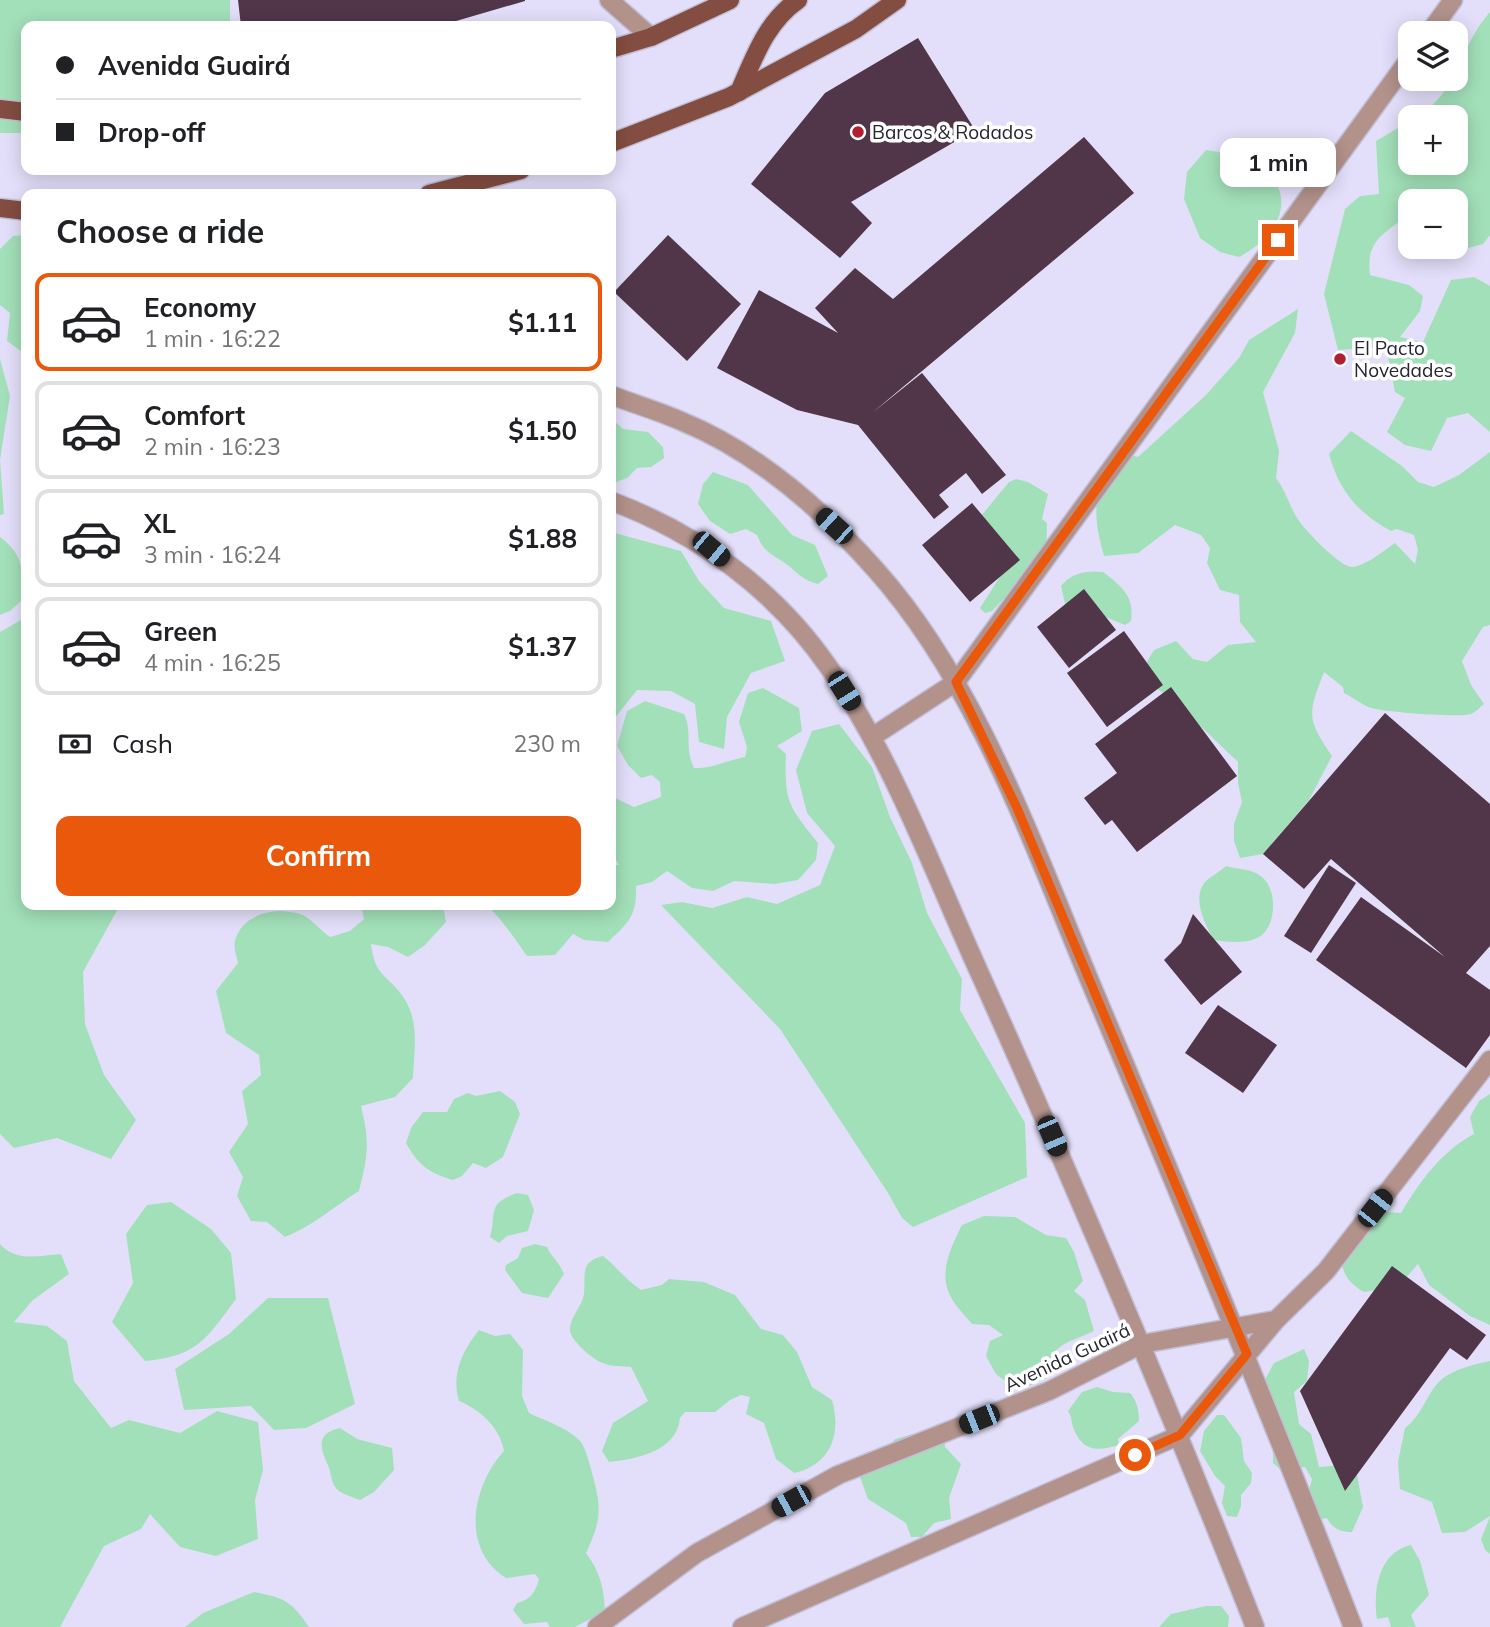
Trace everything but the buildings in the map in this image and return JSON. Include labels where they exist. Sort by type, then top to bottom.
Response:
[{"type":"main road","points":[[616,48],[651,37],[730,0]]},
{"type":"main road","points":[[739,92],[762,40],[782,11],[798,0]]},
{"type":"main road","points":[[616,141],[739,92],[856,29],[897,0]]},
{"type":"main road","points":[[0,109],[21,111]]},
{"type":"main road","points":[[448,189],[502,175]]},
{"type":"main road","points":[[0,208],[21,210]]},
{"type":"street","points":[[610,0],[651,37]]},
{"type":"street","points":[[1438,21],[1453,0]]},
{"type":"street","points":[[872,737],[956,682],[1398,74]]},
{"type":"street","points":[[616,398],[694,427],[746,454],[797,492],[877,570],[915,618],[956,682],[1012,796],[1236,1327],[1353,1627]]},
{"type":"street","points":[[616,503],[643,513],[711,549],[771,598],[829,667],[872,737],[1042,1112],[1142,1344],[1255,1627]]},
{"type":"street","points":[[742,1627],[1180,1435],[1276,1320],[1326,1271],[1490,1060]]},
{"type":"street","name":"Avenida Guairá","points":[[597,1627],[697,1553],[838,1475],[1049,1391],[1142,1344],[1276,1320]]},
{"type":"green space","points":[[0,0],[230,0],[230,21],[21,21],[21,133],[0,133]]},
{"type":"green space","points":[[1490,12],[1490,235],[1483,244],[1468,248],[1468,189],[1398,189],[1398,222],[1382,235],[1370,255],[1370,275],[1409,285],[1423,296],[1420,311],[1400,337],[1423,342],[1451,280],[1474,277],[1490,286],[1490,432],[1468,413],[1447,418],[1431,451],[1405,445],[1387,432],[1405,398],[1395,392],[1386,347],[1338,350],[1324,294],[1345,209],[1360,196],[1379,194],[1376,141],[1398,128],[1398,175],[1468,175],[1468,105],[1433,105],[1444,91],[1468,91],[1468,46]]},
{"type":"green space","points":[[1206,150],[1245,158],[1263,169],[1274,181],[1280,194],[1281,208],[1277,222],[1255,247],[1239,257],[1220,252],[1200,238],[1184,199],[1187,172]]},
{"type":"green space","points":[[21,235],[21,351],[7,341],[10,313],[0,305],[0,249],[13,236]]},
{"type":"green space","points":[[1298,309],[1295,333],[1263,392],[1279,451],[1276,478],[1299,521],[1340,561],[1352,567],[1357,566],[1395,543],[1415,564],[1418,550],[1414,535],[1397,529],[1391,531],[1379,524],[1351,500],[1344,490],[1329,454],[1351,431],[1402,466],[1418,482],[1434,487],[1459,475],[1490,452],[1490,625],[1483,627],[1462,661],[1471,685],[1484,704],[1473,713],[1464,715],[1375,709],[1344,693],[1343,687],[1324,672],[1312,716],[1318,733],[1332,756],[1309,800],[1263,854],[1240,858],[1234,841],[1234,824],[1242,802],[1238,762],[1173,700],[1153,686],[1145,665],[1154,650],[1176,641],[1193,659],[1207,662],[1228,645],[1256,642],[1240,622],[1239,595],[1220,590],[1207,563],[1210,548],[1201,535],[1175,525],[1138,553],[1104,556],[1097,526],[1097,501],[1105,478],[1122,452],[1138,457],[1206,395],[1239,358],[1249,340]]},
{"type":"green space","points":[[0,359],[10,396],[0,460]]},
{"type":"green space","points":[[616,423],[623,429],[648,432],[663,447],[664,458],[651,467],[637,468],[627,478],[616,482]]},
{"type":"green space","points":[[0,460],[4,514],[0,515]]},
{"type":"green space","points":[[713,472],[748,485],[792,535],[815,545],[828,576],[818,584],[809,581],[767,550],[757,535],[746,529],[730,534],[710,521],[698,504],[703,484]]},
{"type":"green space","points":[[1016,479],[1028,482],[1048,494],[1042,519],[1047,523],[1046,555],[992,611],[985,613],[980,608],[1001,575],[981,516],[1009,482]]},
{"type":"green space","points":[[616,533],[681,551],[699,581],[724,608],[771,621],[785,661],[751,673],[727,717],[724,749],[699,742],[695,704],[671,691],[637,690],[616,716]]},
{"type":"green space","points":[[0,537],[14,551],[21,565],[21,601],[10,611],[0,615]]},
{"type":"green space","points":[[1103,572],[1121,587],[1129,598],[1131,621],[1125,625],[1098,614],[1066,608],[1061,586],[1065,582],[1080,573]]},
{"type":"green space","points":[[21,620],[21,910],[117,910],[83,972],[85,1024],[104,1075],[136,1120],[111,1159],[57,1138],[14,1148],[0,1134],[0,632]]},
{"type":"green space","points":[[763,688],[799,708],[802,731],[777,746],[786,754],[786,783],[790,803],[818,843],[816,860],[798,880],[775,884],[734,881],[713,891],[692,888],[667,871],[652,882],[636,886],[635,905],[630,918],[608,942],[584,940],[573,934],[555,955],[527,956],[492,910],[616,910],[616,865],[619,865],[616,860],[616,798],[634,807],[661,797],[660,782],[652,775],[641,778],[628,765],[617,746],[627,711],[645,701],[684,714],[688,727],[689,753],[694,768],[707,767],[745,757],[747,747],[739,722],[748,693]]},
{"type":"green space","points":[[839,724],[872,767],[890,817],[912,863],[927,913],[962,979],[960,1010],[1025,1123],[1027,1177],[913,1227],[902,1218],[780,1029],[661,905],[682,902],[712,908],[747,897],[777,904],[820,885],[835,846],[807,813],[796,770],[812,731]]},
{"type":"green space","points":[[1226,866],[1258,874],[1271,891],[1272,918],[1264,933],[1252,940],[1214,940],[1201,910],[1199,902],[1202,887]]},
{"type":"green space","points":[[362,910],[444,910],[446,922],[425,945],[408,957],[388,947],[371,944],[379,970],[404,998],[412,1017],[415,1037],[413,1078],[395,1097],[361,1106],[367,1149],[359,1191],[314,1222],[285,1237],[267,1222],[251,1221],[237,1196],[243,1177],[229,1152],[248,1124],[242,1091],[261,1075],[259,1055],[226,1033],[216,991],[238,963],[235,941],[239,932],[252,918],[281,911],[300,914],[330,937],[350,931],[364,919]]},
{"type":"green space","points":[[500,1091],[515,1102],[520,1114],[503,1157],[486,1168],[473,1163],[462,1176],[453,1180],[420,1163],[406,1143],[411,1128],[423,1112],[447,1112],[454,1099],[468,1093],[476,1096]]},
{"type":"green space","points":[[1490,1094],[1490,1325],[1470,1316],[1429,1285],[1418,1264],[1399,1286],[1364,1292],[1347,1278],[1342,1262],[1349,1224],[1377,1211],[1401,1213],[1442,1158],[1474,1134],[1470,1117],[1479,1101]]},
{"type":"green space","points":[[517,1193],[528,1195],[534,1210],[528,1231],[507,1236],[499,1243],[490,1237],[494,1210],[501,1201]]},
{"type":"green space","points":[[171,1202],[211,1229],[231,1253],[236,1299],[208,1335],[189,1350],[163,1359],[145,1361],[112,1322],[133,1283],[126,1234],[147,1205]]},
{"type":"green space","points":[[984,1216],[1015,1217],[1046,1235],[1066,1238],[1074,1252],[1083,1281],[1074,1291],[1085,1300],[1094,1331],[1060,1347],[1051,1358],[1047,1378],[1029,1386],[1014,1388],[996,1374],[986,1356],[990,1341],[1003,1335],[989,1325],[972,1324],[953,1301],[946,1284],[948,1258],[962,1225]]},
{"type":"green space","points":[[0,1244],[20,1256],[61,1254],[69,1274],[33,1300],[14,1322],[47,1326],[67,1341],[74,1381],[111,1428],[129,1420],[180,1433],[217,1411],[258,1422],[263,1470],[255,1500],[258,1539],[216,1556],[180,1547],[150,1514],[141,1529],[104,1546],[60,1627],[0,1627]]},
{"type":"green space","points":[[535,1244],[547,1247],[564,1274],[548,1298],[522,1293],[505,1270],[506,1265],[518,1258],[522,1248]]},
{"type":"green space","points":[[603,1256],[641,1290],[662,1285],[669,1279],[704,1282],[735,1295],[761,1329],[783,1335],[797,1352],[812,1387],[832,1400],[835,1413],[834,1436],[824,1456],[817,1463],[794,1473],[776,1459],[764,1423],[746,1414],[750,1397],[741,1395],[715,1412],[685,1412],[672,1438],[664,1446],[643,1455],[609,1462],[602,1451],[613,1423],[648,1401],[631,1367],[599,1361],[588,1354],[571,1334],[572,1320],[584,1294],[585,1270],[590,1262]]},
{"type":"green space","points":[[268,1298],[328,1298],[355,1404],[306,1428],[274,1430],[251,1406],[184,1410],[175,1369],[229,1334]]},
{"type":"green space","points":[[479,1330],[495,1336],[510,1334],[523,1350],[522,1396],[529,1413],[573,1434],[584,1448],[587,1457],[597,1492],[599,1511],[586,1553],[600,1581],[605,1611],[575,1627],[550,1627],[547,1622],[524,1624],[513,1610],[517,1603],[532,1595],[539,1579],[535,1574],[506,1578],[491,1566],[482,1551],[477,1534],[478,1499],[493,1465],[504,1451],[494,1427],[475,1409],[459,1401],[456,1382],[460,1364]]},
{"type":"green space","points":[[1304,1349],[1309,1361],[1307,1381],[1294,1392],[1299,1424],[1311,1434],[1319,1467],[1343,1465],[1357,1475],[1363,1507],[1352,1532],[1337,1529],[1327,1518],[1316,1520],[1304,1508],[1312,1479],[1305,1467],[1280,1469],[1273,1463],[1273,1427],[1262,1385],[1274,1363]]},
{"type":"green space","points":[[1490,1361],[1490,1516],[1465,1532],[1442,1533],[1432,1502],[1400,1489],[1398,1462],[1405,1428],[1447,1375]]},
{"type":"green space","points":[[1097,1387],[1130,1393],[1136,1402],[1139,1421],[1118,1439],[1119,1445],[1098,1449],[1086,1446],[1073,1427],[1068,1411],[1082,1392]]},
{"type":"green space","points":[[1217,1415],[1224,1415],[1241,1438],[1244,1461],[1252,1473],[1251,1483],[1241,1495],[1237,1517],[1227,1516],[1222,1503],[1225,1486],[1215,1476],[1200,1451],[1204,1431]]},
{"type":"green space","points":[[340,1428],[357,1439],[392,1448],[394,1470],[374,1492],[360,1500],[336,1488],[323,1452],[324,1437]]},
{"type":"green space","points":[[928,1430],[945,1434],[945,1447],[961,1464],[949,1498],[951,1519],[934,1523],[922,1537],[911,1537],[906,1523],[868,1499],[860,1477],[868,1461],[885,1452],[895,1439]]},
{"type":"green space","points":[[1490,1517],[1490,1554],[1485,1550],[1481,1539]]},
{"type":"green space","points":[[1411,1545],[1420,1561],[1429,1595],[1411,1615],[1416,1627],[1391,1627],[1388,1617],[1377,1619],[1377,1585],[1391,1556]]},
{"type":"green space","points":[[254,1592],[286,1602],[309,1627],[185,1627],[203,1613]]},
{"type":"green space","points":[[1206,1606],[1221,1606],[1229,1616],[1228,1627],[1159,1627],[1171,1614]]},
{"type":"place","name":"Barcos & Rodados","points":[[858,132]]},
{"type":"place","name":"El Pacto Novedades","points":[[1340,359]]},
{"type":"route","points":[[1135,1455],[1180,1435],[1247,1354],[1017,808],[956,682],[1278,240]]}]
